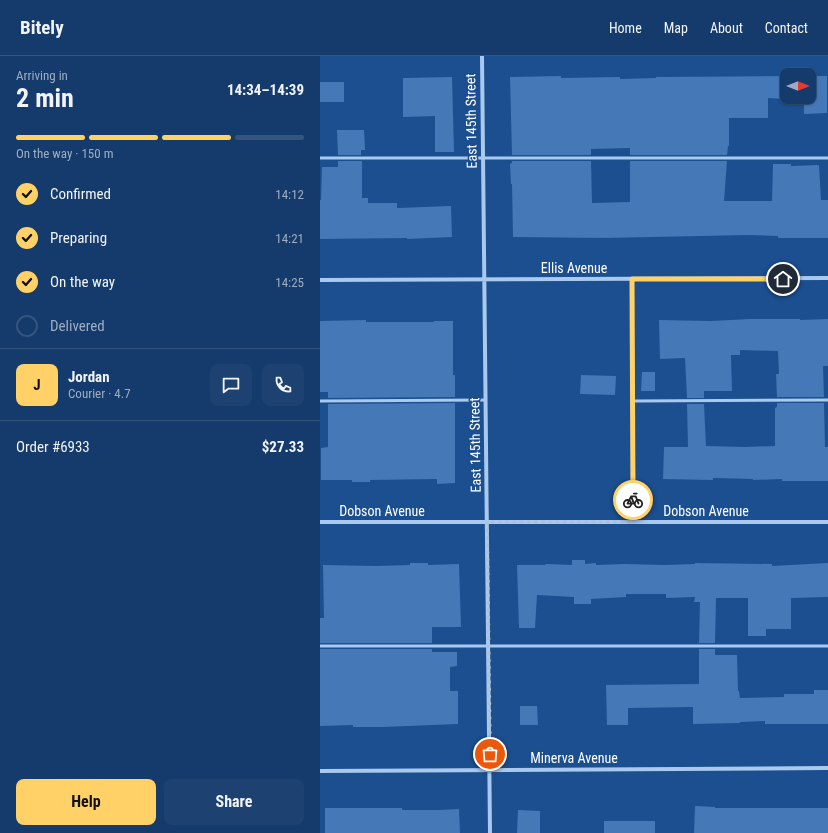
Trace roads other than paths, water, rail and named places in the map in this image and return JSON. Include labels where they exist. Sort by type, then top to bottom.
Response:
[{"type":"street","name":"East 145th Street","points":[[482,56],[490,833]]},
{"type":"street","name":"Ellis Avenue","points":[[320,280],[828,278]]},
{"type":"street","name":"Dobson Avenue","points":[[320,522],[828,522]]},
{"type":"street","name":"Minerva Avenue","points":[[320,771],[828,768]]},
{"type":"lane","points":[[320,158],[828,158]]},
{"type":"lane","points":[[632,279],[634,522]]},
{"type":"lane","points":[[320,401],[486,400]]},
{"type":"lane","points":[[633,401],[828,400]]},
{"type":"lane","points":[[320,646],[828,646]]}]
